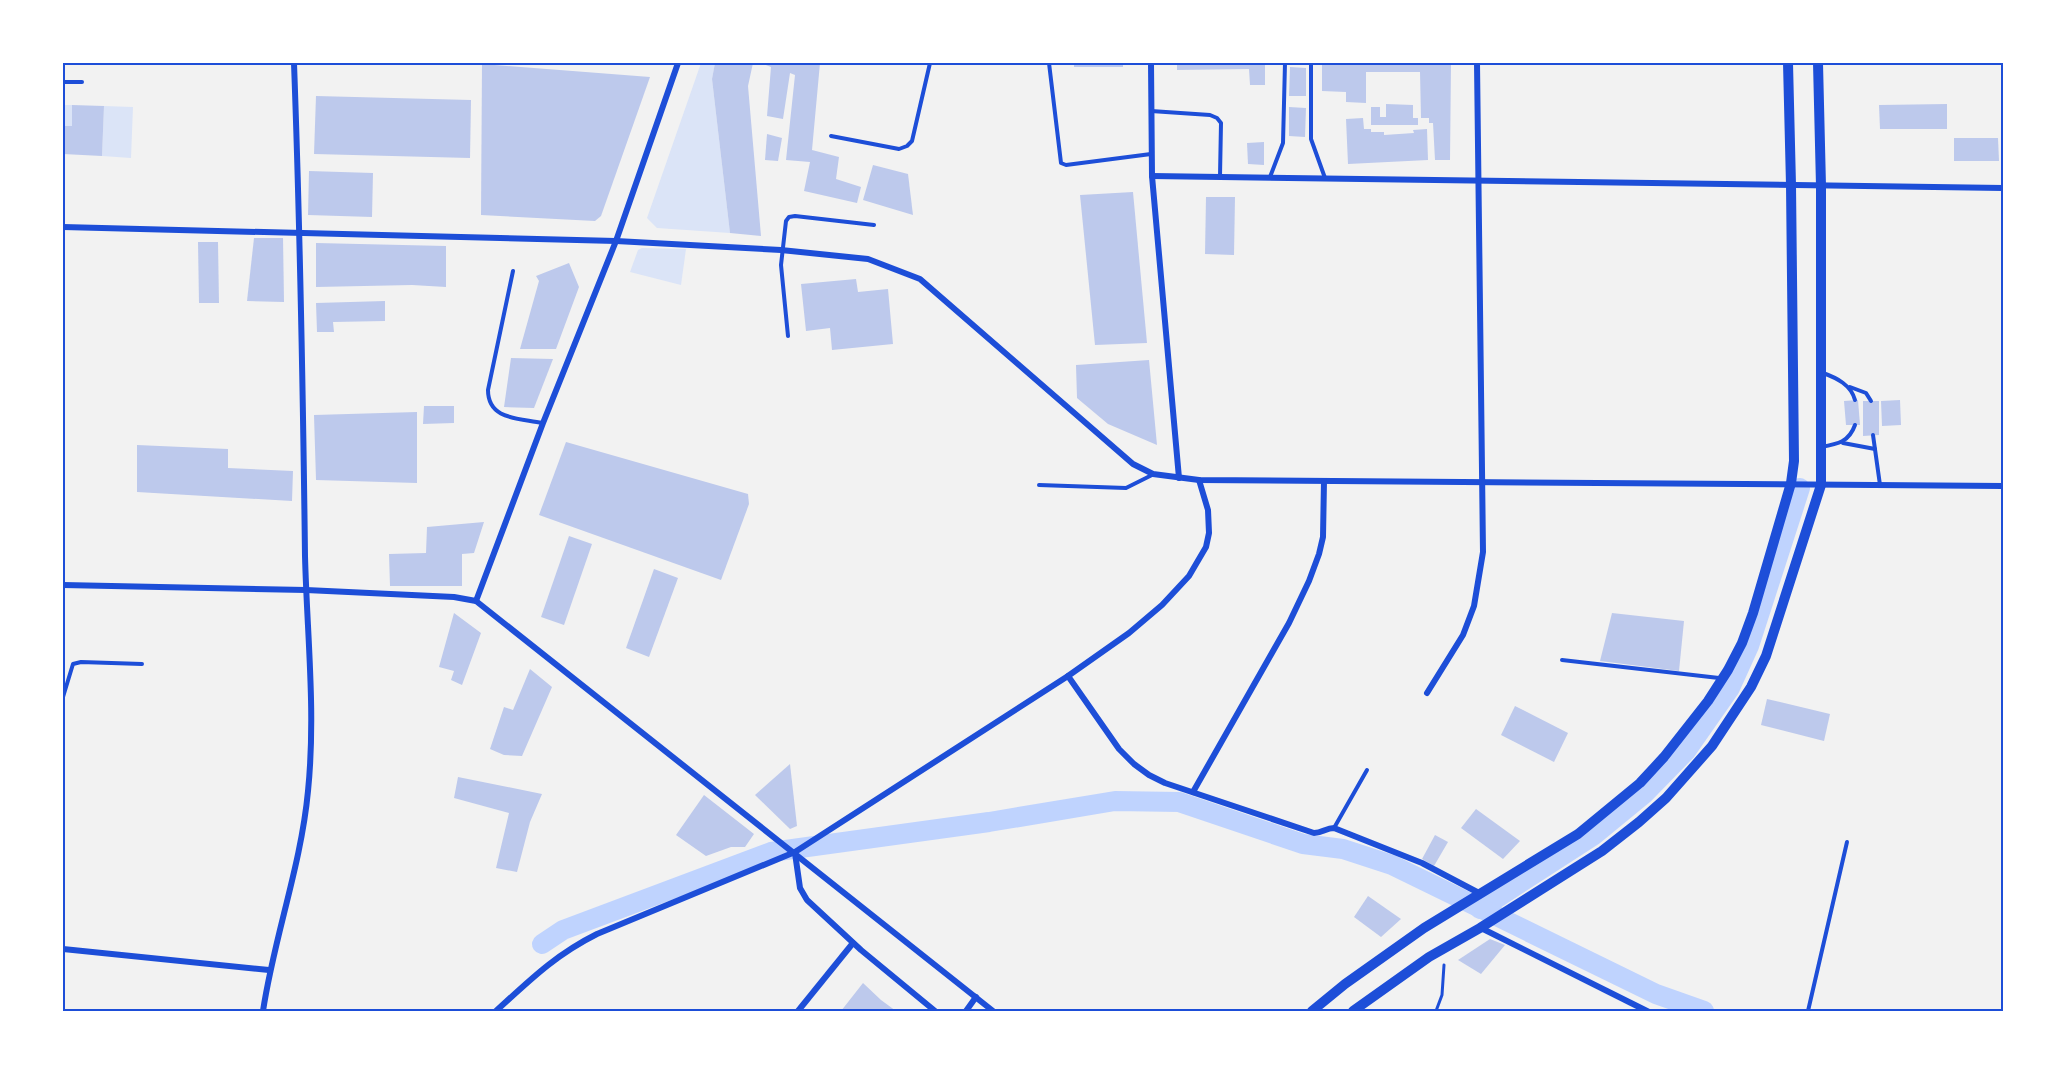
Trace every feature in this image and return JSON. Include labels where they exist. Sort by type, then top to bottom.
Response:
[{"type":"main road","points":[[1312,1011],[1381,958],[1479,893],[1578,834],[1640,783],[1688,728],[1723,678],[1742,643],[1791,483],[1794,461],[1788,63]]},
{"type":"main road","points":[[1353,1011],[1390,983],[1602,851],[1666,798],[1712,746],[1751,687],[1766,656],[1821,485],[1821,186],[1818,63]]},
{"type":"street","points":[[263,1011],[269,970],[294,876],[308,791],[312,696],[306,590],[300,232],[294,63]]},
{"type":"street","points":[[476,601],[543,423],[616,241],[678,63]]},
{"type":"street","points":[[1151,63],[1152,176],[1179,478]]},
{"type":"street","points":[[1426,693],[1463,635],[1474,606],[1483,552],[1484,482],[1476,63]]},
{"type":"street","points":[[1152,176],[2003,188]]},
{"type":"street","points":[[63,227],[616,241],[781,250],[868,259],[920,279],[1133,464],[1153,474],[1179,478],[1324,482],[2003,486]]},
{"type":"street","points":[[496,1011],[541,969],[570,947],[795,852],[1068,676],[1129,633],[1162,605],[1189,576],[1206,547],[1209,533],[1208,510],[1198,480]]},
{"type":"street","points":[[1193,792],[1289,623],[1309,581],[1323,537],[1324,482]]},
{"type":"street","points":[[63,585],[306,590],[454,597],[476,601],[993,1011]]},
{"type":"street","points":[[1068,676],[1119,749],[1134,764],[1165,783],[1314,833],[1323,833],[1328,828],[1334,828],[1422,863],[1479,893]]},
{"type":"street","points":[[795,852],[800,888],[807,900],[853,943],[935,1011]]},
{"type":"street","points":[[1480,928],[1647,1011]]},
{"type":"street","points":[[798,1011],[853,943]]},
{"type":"street","points":[[63,949],[269,970]]},
{"type":"street","points":[[966,1011],[976,997]]},
{"type":"lane","points":[[831,136],[899,149],[907,146],[912,141],[930,63]]},
{"type":"lane","points":[[1049,63],[1061,164],[1151,154]]},
{"type":"lane","points":[[1270,178],[1283,143],[1285,63]]},
{"type":"lane","points":[[1311,63],[1311,140],[1326,178]]},
{"type":"lane","points":[[63,82],[82,82]]},
{"type":"lane","points":[[1151,111],[1210,115],[1217,118],[1221,123],[1220,177]]},
{"type":"lane","points":[[788,336],[781,250],[786,221],[789,217],[874,225]]},
{"type":"lane","points":[[513,271],[488,390],[488,401],[495,411],[502,415],[543,423]]},
{"type":"lane","points":[[1821,372],[1848,387],[1866,393],[1871,401]]},
{"type":"lane","points":[[1848,387],[1856,400]]},
{"type":"lane","points":[[1842,443],[1849,437],[1855,425]]},
{"type":"lane","points":[[1873,435],[1880,486]]},
{"type":"lane","points":[[1821,447],[1842,443],[1875,449]]},
{"type":"lane","points":[[1039,485],[1126,488],[1153,474]]},
{"type":"lane","points":[[1562,660],[1723,678]]},
{"type":"lane","points":[[63,697],[73,664],[81,662],[142,664]]},
{"type":"lane","points":[[1334,828],[1367,770]]},
{"type":"lane","points":[[1808,1011],[1847,842]]},
{"type":"path","points":[[1436,1011],[1442,995],[1445,948]]},
{"type":"shaded area","points":[[701,63],[715,63],[712,79],[730,233],[657,228],[647,218]]},
{"type":"shaded area","points":[[63,105],[72,105],[72,126],[63,126]]},
{"type":"shaded area","points":[[104,106],[133,107],[131,158],[102,156]]},
{"type":"shaded area","points":[[642,248],[686,249],[681,285],[630,272],[638,250]]},
{"type":"building","points":[[715,63],[753,63],[748,86],[761,236],[730,233],[712,79]]},
{"type":"building","points":[[761,63],[820,63],[812,150],[839,157],[836,179],[861,187],[857,203],[804,191],[810,162],[786,160],[795,75],[790,73],[783,119],[767,116],[771,67]]},
{"type":"building","points":[[1074,63],[1123,63],[1123,67],[1074,67]]},
{"type":"building","points":[[1177,63],[1265,63],[1265,85],[1250,85],[1249,69],[1177,70]]},
{"type":"building","points":[[1322,63],[1451,63],[1450,160],[1435,160],[1433,123],[1429,123],[1429,118],[1421,118],[1420,72],[1366,72],[1366,103],[1346,102],[1346,92],[1322,91]]},
{"type":"building","points":[[482,64],[650,77],[601,216],[595,221],[481,215]]},
{"type":"building","points":[[1290,67],[1306,68],[1306,96],[1289,96]]},
{"type":"building","points":[[316,96],[471,100],[470,158],[314,154]]},
{"type":"building","points":[[1386,104],[1413,105],[1413,118],[1418,118],[1418,125],[1371,125],[1371,107],[1380,107],[1380,117],[1386,117]]},
{"type":"building","points":[[1947,104],[1947,129],[1880,129],[1879,105]]},
{"type":"building","points":[[72,105],[104,106],[102,156],[63,154],[63,126],[72,126]]},
{"type":"building","points":[[1289,107],[1306,108],[1305,137],[1289,136]]},
{"type":"building","points":[[1363,118],[1364,129],[1371,129],[1371,132],[1384,132],[1384,135],[1414,133],[1413,130],[1427,129],[1428,160],[1348,164],[1346,119]]},
{"type":"building","points":[[767,134],[782,138],[778,161],[765,160]]},
{"type":"building","points":[[1954,138],[1998,138],[1999,161],[1954,161]]},
{"type":"building","points":[[1264,142],[1264,165],[1248,164],[1247,143]]},
{"type":"building","points":[[873,165],[908,174],[913,215],[863,200]]},
{"type":"building","points":[[309,171],[373,173],[372,217],[308,215]]},
{"type":"building","points":[[1133,192],[1147,343],[1095,345],[1080,195]]},
{"type":"building","points":[[1206,197],[1235,197],[1234,255],[1205,254]]},
{"type":"building","points":[[254,238],[283,238],[284,302],[247,301]]},
{"type":"building","points":[[198,242],[218,242],[219,303],[199,303]]},
{"type":"building","points":[[316,243],[446,246],[446,287],[412,285],[316,287]]},
{"type":"building","points":[[569,263],[579,287],[556,349],[520,349],[539,281],[536,276]]},
{"type":"building","points":[[856,279],[858,292],[888,289],[893,344],[832,350],[830,328],[806,331],[801,284]]},
{"type":"building","points":[[385,301],[385,321],[333,322],[334,332],[317,332],[316,303]]},
{"type":"building","points":[[511,358],[553,359],[534,408],[504,407]]},
{"type":"building","points":[[1149,360],[1157,445],[1108,424],[1077,398],[1076,365]]},
{"type":"building","points":[[1858,400],[1860,425],[1846,425],[1844,401]]},
{"type":"building","points":[[1900,400],[1901,425],[1882,426],[1881,401]]},
{"type":"building","points":[[1863,401],[1879,401],[1879,435],[1863,436]]},
{"type":"building","points":[[424,406],[454,406],[454,423],[423,424]]},
{"type":"building","points":[[417,412],[417,483],[316,480],[314,415]]},
{"type":"building","points":[[566,442],[748,494],[749,504],[721,580],[539,515]]},
{"type":"building","points":[[137,445],[228,449],[228,468],[293,471],[292,501],[137,492]]},
{"type":"building","points":[[484,522],[474,553],[462,554],[462,586],[390,586],[389,554],[426,553],[427,527]]},
{"type":"building","points":[[569,536],[592,544],[564,625],[541,617]]},
{"type":"building","points":[[654,569],[678,578],[649,657],[626,648]]},
{"type":"building","points":[[454,613],[481,633],[462,685],[451,680],[454,671],[439,667]]},
{"type":"building","points":[[1612,613],[1684,621],[1679,671],[1600,661]]},
{"type":"building","points":[[530,669],[552,687],[522,756],[504,755],[490,749],[504,707],[513,710]]},
{"type":"building","points":[[1767,699],[1830,714],[1824,741],[1761,725]]},
{"type":"building","points":[[1515,706],[1568,733],[1554,762],[1501,735]]},
{"type":"building","points":[[790,764],[797,826],[790,829],[755,795]]},
{"type":"building","points":[[458,777],[542,794],[530,822],[517,872],[496,868],[509,813],[454,798]]},
{"type":"building","points":[[704,795],[754,834],[745,847],[731,847],[706,856],[676,835]]},
{"type":"building","points":[[1476,809],[1520,841],[1503,859],[1461,828]]},
{"type":"building","points":[[1435,835],[1448,842],[1434,866],[1422,859]]},
{"type":"building","points":[[1368,896],[1401,919],[1381,937],[1354,917]]},
{"type":"building","points":[[1490,939],[1505,945],[1481,974],[1458,960]]},
{"type":"building","points":[[863,983],[881,1000],[896,1011],[841,1011]]},
{"type":"waterway","points":[[1480,909],[1594,835],[1644,794],[1686,751],[1730,688],[1749,646],[1800,488]]},
{"type":"waterway","points":[[542,944],[563,930],[771,852],[989,822],[1115,801],[1179,802],[1303,844],[1343,849],[1392,865],[1656,994],[1704,1011]]}]
